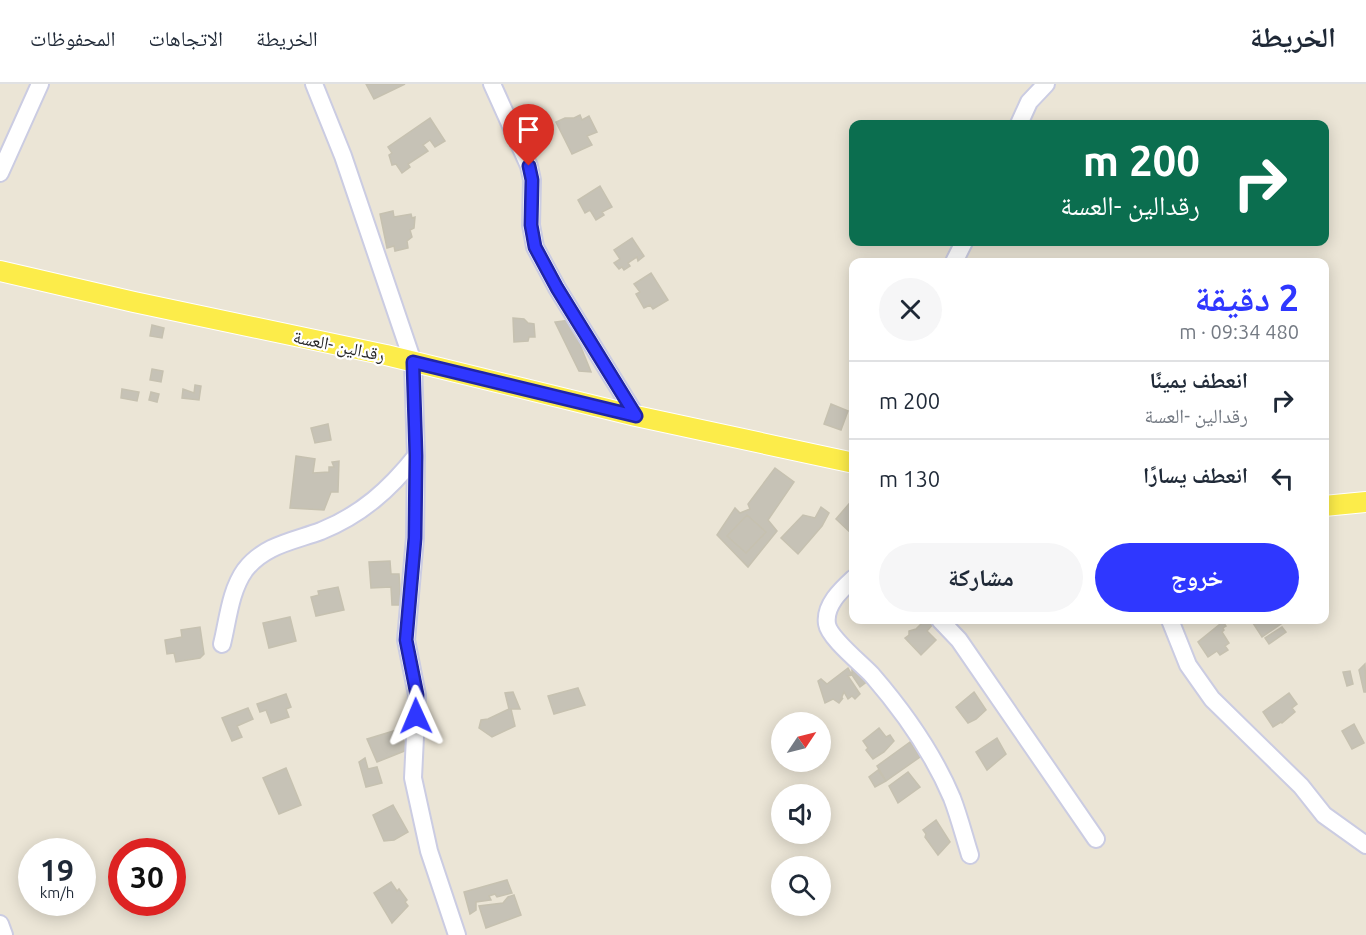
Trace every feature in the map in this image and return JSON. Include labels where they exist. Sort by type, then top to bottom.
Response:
[{"type":"main road","name":"رقدالين -العسة","points":[[0,271],[413,362],[636,416],[849,462]]},
{"type":"main road","points":[[1329,506],[1366,502]]},
{"type":"street","points":[[0,173],[40,84]]},
{"type":"street","points":[[314,84],[343,156],[413,362],[416,456],[415,538],[406,640],[417,695],[413,778],[429,851],[457,935]]},
{"type":"street","points":[[492,84],[529,166],[532,180],[531,225],[535,247],[557,288],[636,416]]},
{"type":"street","points":[[1021,120],[1029,102],[1046,84]]},
{"type":"street","points":[[222,644],[235,589],[246,569],[269,550],[288,540],[321,530],[372,503],[398,479],[416,456]]},
{"type":"street","points":[[849,583],[836,595],[830,608],[827,624],[833,635],[872,675],[901,711],[925,746],[952,798],[970,855]]},
{"type":"street","points":[[944,624],[959,640],[1096,839]]},
{"type":"street","points":[[1172,624],[1188,665],[1212,699],[1301,786],[1324,815],[1366,845]]},
{"type":"street","points":[[0,924],[4,935]]},
{"type":"building","points":[[366,84],[405,84],[374,99]]},
{"type":"building","points":[[580,115],[582,120],[589,116],[597,132],[587,136],[592,145],[572,154],[556,122]]},
{"type":"building","points":[[430,118],[445,141],[435,147],[430,140],[423,145],[428,151],[408,164],[410,167],[402,173],[396,164],[392,165],[389,155],[392,153],[388,147]]},
{"type":"building","points":[[600,186],[612,207],[602,212],[604,215],[596,220],[590,210],[585,213],[578,200]]},
{"type":"building","points":[[393,211],[394,217],[411,214],[412,218],[415,217],[414,228],[410,230],[412,237],[407,241],[408,248],[395,251],[394,246],[387,248],[380,214]]},
{"type":"building","points":[[632,238],[644,256],[638,261],[637,257],[628,263],[630,266],[624,270],[622,267],[619,269],[614,263],[620,259],[614,250]]},
{"type":"building","points":[[651,273],[668,300],[653,309],[650,305],[644,308],[636,294],[640,292],[634,284]]},
{"type":"building","points":[[513,318],[524,319],[534,324],[535,337],[529,337],[528,341],[514,342]]},
{"type":"building","points":[[570,320],[591,372],[579,371],[555,322]]},
{"type":"building","points":[[152,325],[164,328],[162,338],[150,336]]},
{"type":"building","points":[[152,369],[163,371],[161,382],[150,380]]},
{"type":"building","points":[[195,385],[201,386],[199,400],[182,398],[183,389],[194,393]]},
{"type":"building","points":[[122,389],[139,392],[137,401],[121,398]]},
{"type":"building","points":[[151,392],[159,394],[157,402],[149,400]]},
{"type":"building","points":[[831,404],[848,411],[841,430],[824,424]]},
{"type":"building","points":[[328,424],[331,440],[315,443],[311,428]]},
{"type":"building","points":[[296,456],[315,459],[313,473],[329,472],[329,467],[334,467],[332,462],[339,461],[338,492],[331,492],[324,510],[290,508]]},
{"type":"building","points":[[775,468],[794,482],[768,520],[777,531],[748,567],[717,535],[735,508],[740,513],[750,509],[748,504]]},
{"type":"building","points":[[849,504],[849,531],[836,519]]},
{"type":"building","points":[[821,507],[829,513],[822,526],[798,554],[781,538],[803,515],[815,518]]},
{"type":"building","points":[[747,515],[766,532],[746,553],[727,536]]},
{"type":"building","points":[[390,561],[391,574],[399,574],[401,605],[392,605],[391,587],[371,588],[369,562]]},
{"type":"building","points":[[338,587],[344,610],[316,616],[311,597],[319,595],[318,591]]},
{"type":"building","points":[[290,617],[296,641],[269,648],[263,623]]},
{"type":"building","points":[[921,624],[933,624],[927,631],[936,640],[921,655],[905,638],[909,635],[909,631]]},
{"type":"building","points":[[1220,624],[1226,626],[1222,632],[1229,643],[1225,646],[1228,650],[1220,655],[1217,651],[1208,657],[1198,642]]},
{"type":"building","points":[[1254,624],[1281,624],[1262,637]]},
{"type":"building","points":[[200,627],[204,654],[200,658],[176,662],[174,653],[167,654],[165,640],[182,637],[181,630]]},
{"type":"building","points":[[1282,627],[1286,632],[1269,644],[1265,638]]},
{"type":"building","points":[[1365,664],[1366,692],[1364,692],[1359,670]]},
{"type":"building","points":[[859,665],[869,680],[860,687],[852,675],[852,669]]},
{"type":"building","points":[[848,668],[852,675],[848,676],[860,694],[855,699],[852,696],[848,699],[844,692],[839,703],[833,699],[825,703],[818,681],[821,679],[827,684]]},
{"type":"building","points":[[1350,671],[1353,684],[1347,686],[1343,672]]},
{"type":"building","points":[[578,688],[585,705],[554,714],[548,696]]},
{"type":"building","points":[[513,692],[520,709],[511,709],[515,726],[492,737],[479,728],[481,720],[509,709],[505,693]]},
{"type":"building","points":[[974,692],[986,710],[968,723],[956,707]]},
{"type":"building","points":[[1289,693],[1297,704],[1292,708],[1295,712],[1273,727],[1263,712]]},
{"type":"building","points":[[286,694],[291,707],[286,709],[289,717],[271,723],[266,710],[260,712],[257,704]]},
{"type":"building","points":[[248,708],[253,719],[237,726],[242,737],[232,741],[222,718]]},
{"type":"building","points":[[1354,724],[1364,743],[1352,749],[1342,731]]},
{"type":"building","points":[[879,728],[886,737],[890,735],[894,741],[884,752],[873,759],[863,741]]},
{"type":"building","points":[[400,729],[407,750],[377,762],[367,739]]},
{"type":"building","points":[[997,738],[1006,754],[987,770],[976,752]]},
{"type":"building","points":[[910,742],[920,757],[886,781],[877,766]]},
{"type":"building","points":[[365,758],[368,769],[377,767],[382,783],[366,787],[359,762]]},
{"type":"building","points":[[286,768],[301,805],[279,814],[263,778]]},
{"type":"building","points":[[878,770],[886,781],[875,787],[869,777]]},
{"type":"building","points":[[908,772],[920,787],[898,803],[889,786]]},
{"type":"building","points":[[393,805],[408,832],[394,840],[384,841],[373,815]]},
{"type":"building","points":[[936,820],[950,842],[938,855],[925,837],[923,830]]},
{"type":"building","points":[[507,880],[512,893],[497,897],[495,894],[489,896],[491,900],[476,902],[476,910],[470,914],[464,892]]},
{"type":"building","points":[[391,882],[407,900],[405,902],[408,906],[392,923],[374,893]]},
{"type":"building","points":[[514,895],[521,915],[486,928],[479,906],[503,903],[508,897]]},
{"type":"route","points":[[416,716],[417,695],[406,640],[415,538],[416,456],[413,362],[636,416],[557,288],[535,247],[531,225],[532,180],[529,166]]}]
